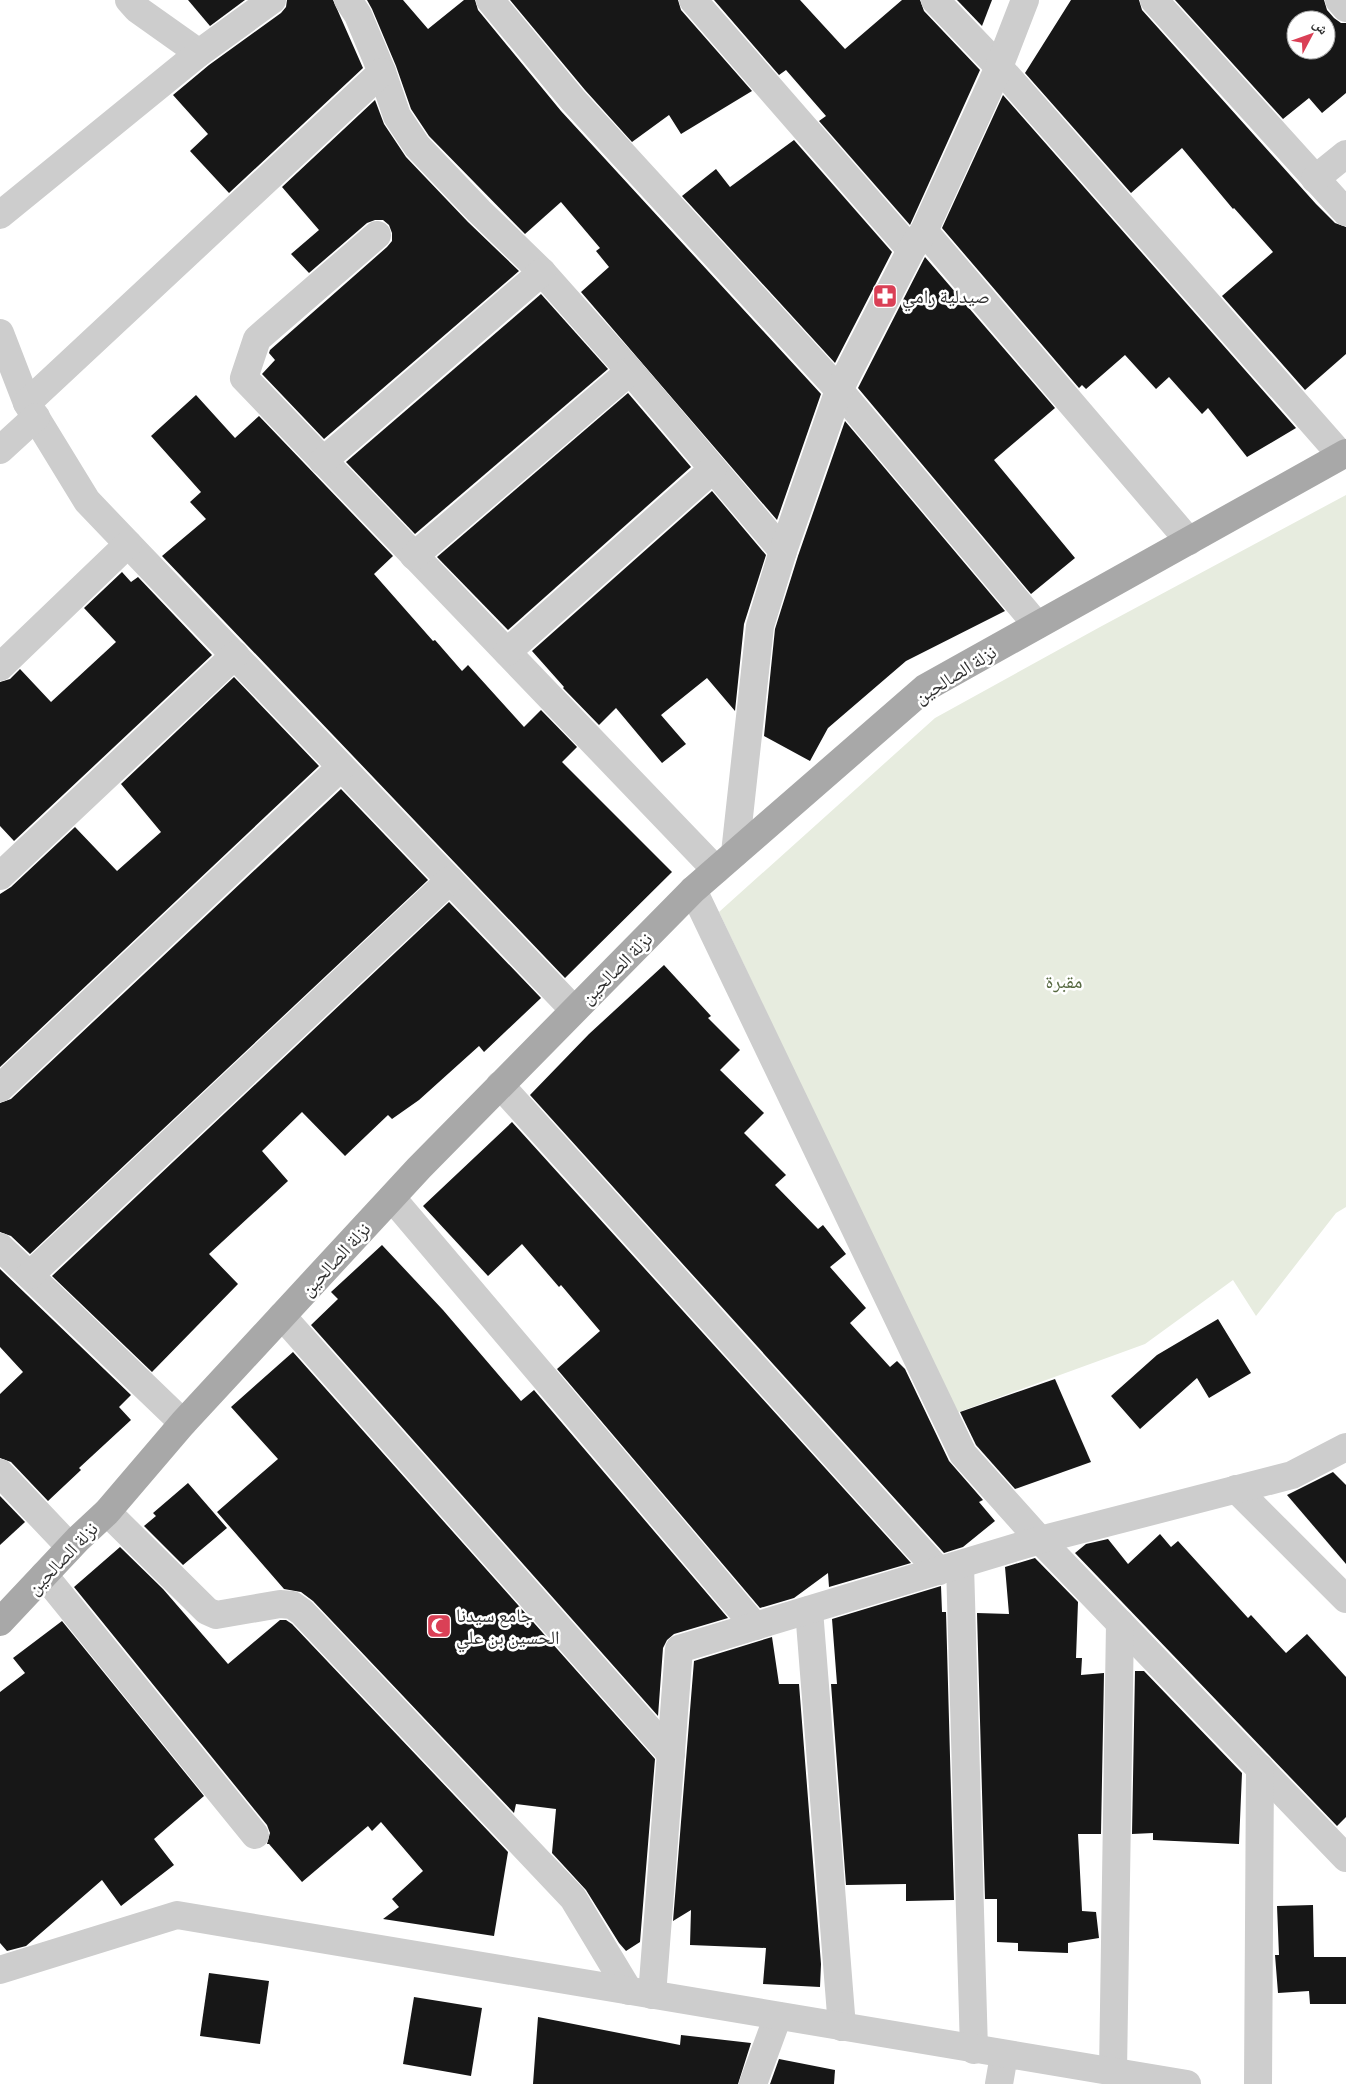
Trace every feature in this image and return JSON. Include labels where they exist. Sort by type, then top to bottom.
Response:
[{"type":"main road","name":"نزلة الصالحين","points":[[0,1622],[70,1547],[106,1512],[183,1423],[392,1198],[692,890],[925,688],[1343,454]]},
{"type":"street","points":[[129,0],[137,9],[198,53]]},
{"type":"street","points":[[0,215],[198,53],[272,0]]},
{"type":"street","points":[[348,0],[358,15],[382,72],[397,116],[417,146],[479,211],[542,272],[630,371],[783,551]]},
{"type":"street","points":[[490,0],[572,100],[839,390],[1038,625]]},
{"type":"street","points":[[693,0],[917,240],[1189,541]]},
{"type":"street","points":[[935,0],[998,67],[1343,454]]},
{"type":"street","points":[[726,861],[760,626],[783,551],[839,390],[917,240],[998,67],[1025,0]]},
{"type":"street","points":[[1154,0],[1346,212]]},
{"type":"street","points":[[1339,0],[1346,8]]},
{"type":"street","points":[[0,450],[31,410],[382,72]]},
{"type":"street","points":[[1315,178],[1346,154]]},
{"type":"street","points":[[377,235],[257,339],[244,378],[507,652],[726,861]]},
{"type":"street","points":[[322,461],[542,272]]},
{"type":"street","points":[[1,337],[31,410],[87,501],[574,1010]]},
{"type":"street","points":[[414,556],[630,371]]},
{"type":"street","points":[[507,652],[713,469]]},
{"type":"street","points":[[0,667],[128,544]]},
{"type":"street","points":[[0,876],[235,656]]},
{"type":"street","points":[[0,1088],[341,766]]},
{"type":"street","points":[[30,1275],[450,880]]},
{"type":"street","points":[[692,890],[963,1454],[1040,1540],[1346,1858]]},
{"type":"street","points":[[500,1085],[949,1568],[974,2050]]},
{"type":"street","points":[[392,1198],[755,1626]]},
{"type":"street","points":[[0,1247],[183,1423]]},
{"type":"street","points":[[282,1316],[671,1754]]},
{"type":"street","points":[[641,1993],[671,1754],[680,1649],[1040,1540],[1292,1475],[1346,1447]]},
{"type":"street","points":[[0,1473],[70,1547]]},
{"type":"street","points":[[1236,1489],[1346,1599]]},
{"type":"street","points":[[106,1512],[207,1611],[216,1615],[280,1604],[292,1605],[302,1612],[573,1898],[641,1993]]},
{"type":"street","points":[[44,1575],[255,1835]]},
{"type":"street","points":[[809,1610],[842,2028]]},
{"type":"street","points":[[1113,2072],[1120,1623]]},
{"type":"street","points":[[1258,2084],[1260,1768]]},
{"type":"street","points":[[0,1970],[177,1915],[842,2028],[1187,2084]]},
{"type":"street","points":[[753,2084],[778,2016]]},
{"type":"street","points":[[998,2084],[1004,2055]]},
{"type":"green space","name":"مقبرة","points":[[1346,495],[1346,1207],[1336,1213],[1256,1316],[1233,1280],[1145,1344],[956,1413],[719,912],[935,718]]},
{"type":"building","points":[[188,0],[245,0],[210,26]]},
{"type":"building","points":[[287,0],[333,0],[363,68],[229,193],[190,151],[208,134],[173,95],[209,65],[281,13],[286,7]]},
{"type":"building","points":[[367,0],[403,0],[428,29],[464,0],[475,0],[478,10],[561,111],[821,394],[777,520],[581,292],[609,267],[596,251],[600,248],[561,202],[525,234],[429,136],[411,109],[396,66]]},
{"type":"building","points":[[510,0],[678,0],[681,10],[752,91],[681,134],[669,115],[632,142],[585,90]]},
{"type":"building","points":[[714,0],[800,0],[845,49],[902,0],[920,0],[924,11],[980,70],[910,225],[819,121],[826,116],[786,70],[779,75]]},
{"type":"building","points":[[957,0],[992,0],[982,26]]},
{"type":"building","points":[[1071,0],[1139,0],[1142,10],[1316,204],[1335,223],[1346,227],[1346,354],[1305,390],[1222,296],[1273,252],[1233,209],[1182,148],[1131,193],[1025,73]]},
{"type":"building","points":[[1175,0],[1324,0],[1327,10],[1286,10],[1286,60],[1336,60],[1336,19],[1341,23],[1346,23],[1346,93],[1322,113],[1309,98],[1283,119]]},
{"type":"building","points":[[1003,95],[1296,428],[1247,457],[1208,408],[1202,414],[1169,377],[1156,389],[1125,355],[1086,389],[1082,385],[1079,388],[942,228]]},
{"type":"building","points":[[375,100],[384,124],[406,157],[468,222],[519,271],[324,439],[262,374],[275,360],[269,353],[270,350],[387,247],[392,241],[392,233],[389,225],[383,220],[367,223],[309,273],[291,254],[319,230],[282,187]]},
{"type":"building","points":[[794,140],[892,252],[835,363],[682,196],[716,169],[730,187]]},
{"type":"building","points":[[925,257],[1055,408],[994,460],[1075,558],[1031,594],[858,388]]},
{"type":"building","points":[[541,294],[608,369],[415,534],[346,462]]},
{"type":"building","points":[[628,393],[691,467],[508,630],[437,557]]},
{"type":"building","points":[[196,395],[235,438],[259,416],[393,556],[374,574],[433,641],[435,640],[462,671],[468,665],[524,727],[541,710],[577,747],[562,762],[672,872],[565,978],[162,556],[206,519],[190,502],[201,492],[151,436]]},
{"type":"building","points":[[845,421],[1005,611],[906,661],[828,728],[810,761],[764,736],[775,629]]},
{"type":"building","points":[[712,491],[766,555],[744,624],[735,711],[707,678],[661,715],[686,744],[662,763],[616,708],[599,725],[563,688],[532,651]]},
{"type":"building","points":[[122,572],[131,582],[138,577],[212,655],[14,841],[0,826],[0,682],[10,679],[20,669],[51,702],[116,642],[84,608]]},
{"type":"building","points":[[234,677],[319,766],[0,1067],[0,894],[11,887],[75,827],[117,871],[161,832],[121,784]]},
{"type":"building","points":[[341,789],[428,880],[30,1254],[11,1236],[0,1232],[0,1103],[11,1099]]},
{"type":"building","points":[[449,902],[541,998],[484,1052],[479,1046],[419,1100],[392,1119],[388,1115],[345,1156],[302,1112],[262,1151],[288,1181],[209,1254],[238,1284],[152,1372],[52,1276]]},
{"type":"building","points":[[664,965],[711,1016],[708,1018],[740,1050],[720,1070],[764,1113],[744,1133],[786,1175],[775,1185],[818,1229],[823,1225],[846,1254],[830,1267],[866,1308],[850,1323],[890,1367],[897,1361],[905,1369],[949,1461],[983,1500],[979,1502],[995,1521],[963,1547],[944,1553],[530,1095],[589,1034]]},
{"type":"building","points":[[512,1122],[911,1563],[829,1587],[828,1573],[794,1598],[760,1608],[557,1369],[600,1331],[561,1285],[559,1287],[522,1244],[488,1276],[423,1206]]},
{"type":"building","points":[[382,1245],[443,1310],[521,1401],[534,1390],[728,1618],[674,1634],[667,1640],[663,1648],[658,1716],[311,1325],[338,1299],[331,1292]]},
{"type":"building","points":[[0,1269],[131,1395],[119,1407],[131,1420],[79,1468],[81,1470],[48,1501],[11,1462],[0,1458],[0,1394],[23,1372],[0,1347]]},
{"type":"building","points":[[1218,1319],[1251,1373],[1209,1398],[1197,1378],[1140,1429],[1111,1396],[1157,1355]]},
{"type":"building","points":[[293,1352],[655,1759],[640,1942],[626,1951],[586,1890],[552,1853],[556,1809],[516,1804],[514,1813],[313,1601],[301,1592],[284,1589],[217,1512],[278,1459],[231,1407]]},
{"type":"building","points":[[1055,1379],[1091,1462],[1015,1489],[976,1445],[960,1412]]},
{"type":"building","points":[[1333,1472],[1346,1485],[1346,1564],[1287,1495]]},
{"type":"building","points":[[188,1483],[227,1528],[183,1565],[144,1526],[156,1516],[153,1513]]},
{"type":"building","points":[[0,1496],[25,1522],[0,1545]]},
{"type":"building","points":[[1160,1534],[1171,1547],[1178,1541],[1248,1618],[1251,1615],[1286,1653],[1307,1634],[1346,1677],[1346,1817],[1337,1826],[1075,1553],[1086,1544],[1108,1539],[1128,1564]]},
{"type":"building","points":[[120,1547],[163,1589],[228,1664],[280,1620],[286,1620],[292,1624],[508,1852],[494,1936],[383,1919],[399,1907],[392,1899],[423,1871],[381,1822],[372,1831],[368,1826],[302,1882],[267,1844],[270,1833],[267,1825],[74,1587]]},
{"type":"building","points":[[1035,1558],[1078,1602],[1076,1658],[1082,1658],[1081,1675],[1104,1673],[1101,1834],[1078,1834],[1082,1911],[1096,1912],[1099,1938],[1068,1943],[1068,1953],[1018,1951],[1018,1943],[997,1942],[997,1899],[985,1899],[977,1613],[1009,1614],[1005,1567]]},
{"type":"building","points":[[941,1586],[942,1612],[946,1612],[954,1900],[906,1901],[906,1884],[846,1885],[831,1684],[837,1684],[832,1619]]},
{"type":"building","points":[[62,1621],[204,1796],[154,1839],[174,1865],[121,1906],[102,1880],[26,1946],[7,1951],[0,1943],[0,1692],[25,1673],[13,1658]]},
{"type":"building","points":[[772,1637],[779,1684],[799,1684],[821,1964],[820,1987],[763,1984],[766,1948],[690,1945],[691,1910],[673,1921],[694,1661]]},
{"type":"building","points":[[1135,1671],[1144,1671],[1242,1773],[1239,1844],[1153,1840],[1153,1833],[1132,1834]]},
{"type":"building","points":[[1313,1905],[1314,1957],[1346,1957],[1346,2004],[1310,2004],[1309,1991],[1278,1993],[1275,1955],[1279,1955],[1277,1906]]},
{"type":"building","points":[[209,1973],[269,1981],[260,2044],[200,2036]]},
{"type":"building","points":[[414,1997],[482,2008],[471,2076],[403,2064]]},
{"type":"building","points":[[538,2017],[680,2045],[681,2035],[751,2043],[738,2084],[533,2084]]},
{"type":"building","points":[[779,2059],[835,2070],[834,2084],[770,2084]]},
{"type":"place","name":"صيدلية رامي","points":[[885,296]]},
{"type":"place","name":"جامع سيدنا الحسين بن علي","points":[[439,1626]]}]
